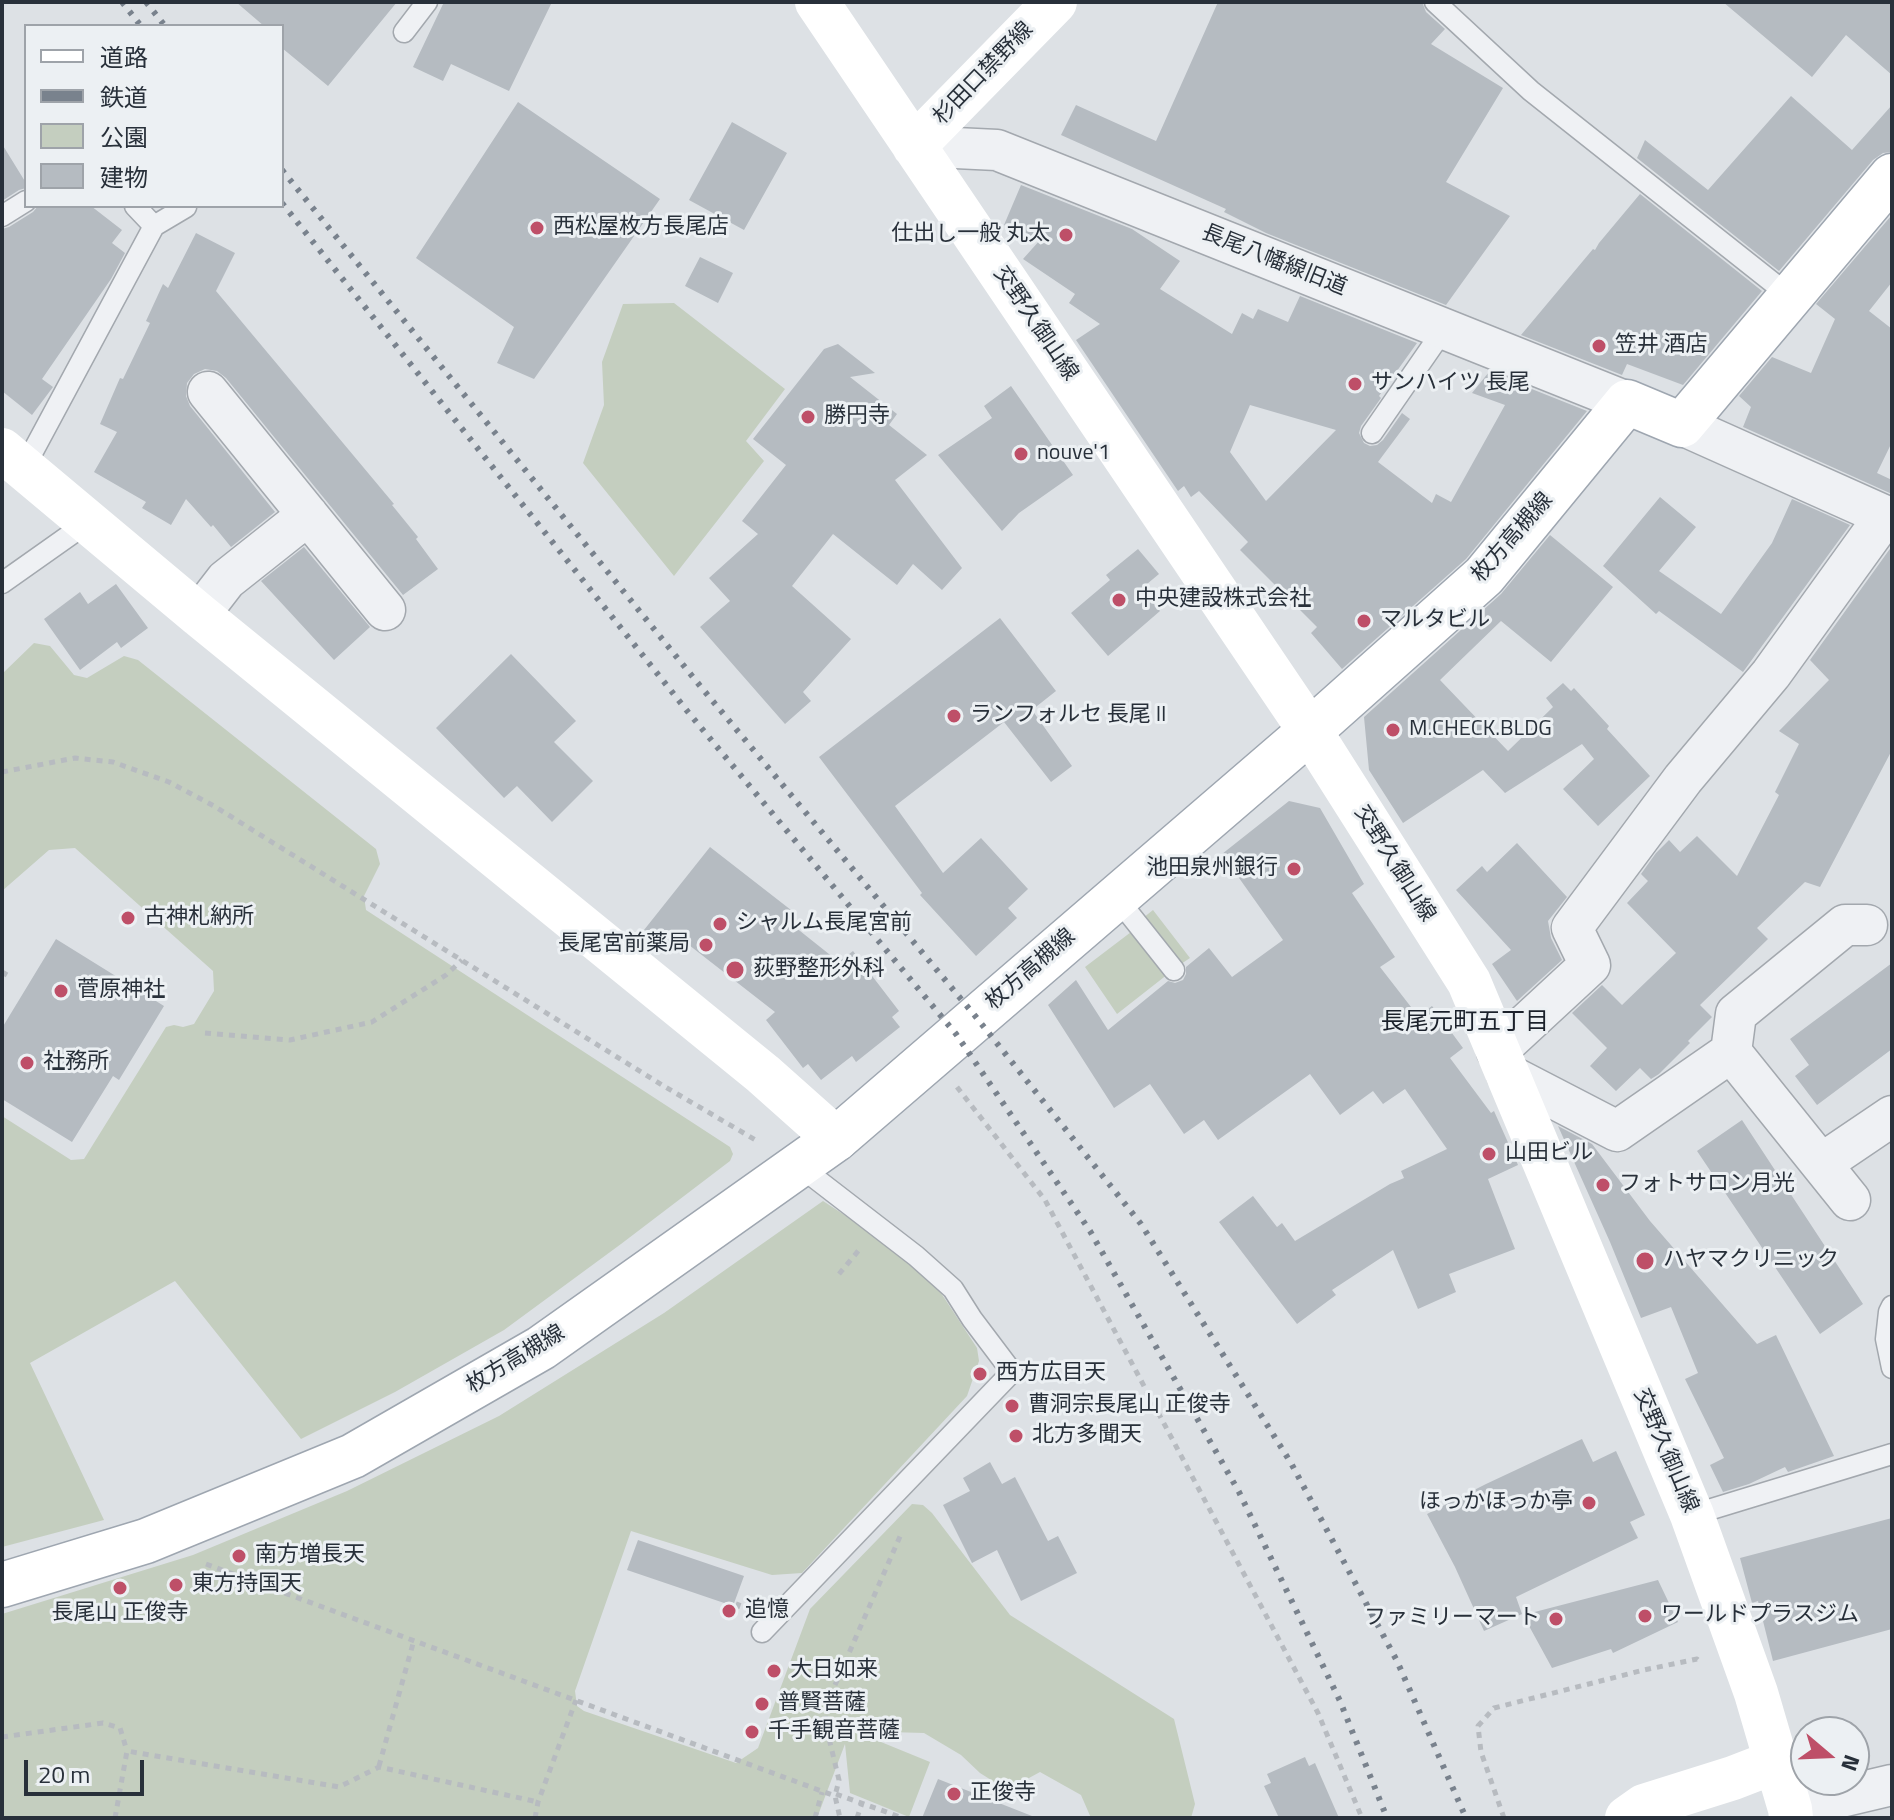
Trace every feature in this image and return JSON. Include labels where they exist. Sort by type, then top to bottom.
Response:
[{"type":"main road","name":"交野久御山線","points":[[817,2],[1310,731],[1469,982],[1692,1515],[1756,1693],[1790,1814]]},
{"type":"main road","name":"杉田口禁野線","points":[[914,146],[1055,2]]},
{"type":"main road","points":[[1627,402],[1682,425],[1892,176]]},
{"type":"main road","name":"枚方高槻線","points":[[2,1585],[146,1541],[353,1456],[541,1348],[836,1139],[1310,731],[1484,576],[1627,402]]},
{"type":"main road","points":[[13,459],[199,615],[763,1074],[836,1139]]},
{"type":"main road","points":[[1627,1818],[1644,1806],[1777,1761]]},
{"type":"street","name":"長尾八幡線旧道","points":[[914,146],[997,150],[1627,402]]},
{"type":"street","points":[[208,392],[385,610]]},
{"type":"street","points":[[1682,425],[1889,517],[1771,674],[1683,779],[1572,928],[1590,965],[1502,1063],[1617,1131],[1731,1052]]},
{"type":"street","points":[[199,615],[226,580],[308,515]]},
{"type":"street","points":[[1850,1200],[1731,1052],[1736,1014],[1845,925],[1867,925]]},
{"type":"street","points":[[1821,1164],[1892,1116]]},
{"type":"street","points":[[1790,1814],[1892,1785]]},
{"type":"lane","points":[[404,32],[427,2]]},
{"type":"lane","points":[[1435,2],[1531,91],[1791,297]]},
{"type":"lane","points":[[2,216],[24,202]]},
{"type":"lane","points":[[137,208],[154,226]]},
{"type":"lane","points":[[13,459],[154,226],[184,208]]},
{"type":"lane","points":[[1372,433],[1444,329]]},
{"type":"lane","points":[[2,583],[87,523]]},
{"type":"lane","points":[[1116,897],[1174,970]]},
{"type":"lane","points":[[762,1632],[1012,1372],[953,1289],[916,1256],[798,1165]]},
{"type":"lane","points":[[1892,1306],[1886,1339],[1892,1368]]},
{"type":"lane","points":[[1692,1515],[1892,1454]]},
{"type":"path","points":[[2,772],[75,758],[113,762],[169,782],[214,806],[662,1085],[798,1165]]},
{"type":"path","points":[[205,1033],[290,1040],[372,1022],[446,975],[462,960]]},
{"type":"path","points":[[932,1055],[1045,1200],[1318,1713],[1362,1818]]},
{"type":"path","points":[[835,1685],[904,1527]]},
{"type":"path","points":[[205,1563],[822,1792],[903,1818]]},
{"type":"path","points":[[737,1608],[740,1600]]},
{"type":"path","points":[[379,1767],[414,1640]]},
{"type":"path","points":[[1504,1818],[1481,1752],[1478,1726],[1494,1708],[1697,1659],[1701,1671]]},
{"type":"path","points":[[832,1693],[825,1714],[839,1780],[836,1795],[840,1818]]},
{"type":"path","points":[[535,1818],[538,1802],[576,1700]]},
{"type":"path","points":[[2,1737],[103,1723],[120,1728],[127,1751],[115,1818]]},
{"type":"path","points":[[127,1751],[339,1787],[379,1767],[538,1802]]},
{"type":"path","points":[[815,1818],[822,1792]]},
{"type":"path","points":[[857,1818],[862,1803]]},
{"type":"green space","points":[[674,303],[785,389],[746,441],[764,461],[674,576],[583,463],[604,405],[602,362],[623,304]]},
{"type":"green space","points":[[34,643],[50,646],[74,675],[87,678],[124,656],[138,660],[376,849],[380,864],[364,896],[366,910],[730,1147],[733,1154],[730,1161],[504,1330],[395,1392],[301,1439],[175,1281],[30,1363],[104,1520],[2,1547],[2,1116],[71,1160],[84,1159],[166,1027],[194,1024],[214,991],[213,971],[75,848],[49,850],[2,891],[2,674]]},
{"type":"green space","points":[[1153,910],[1190,958],[1178,966],[1143,918]]},
{"type":"green space","points":[[1135,929],[1168,974],[1117,1014],[1085,967]]},
{"type":"green space","points":[[823,1201],[903,1253],[941,1293],[977,1348],[979,1361],[967,1396],[802,1573],[772,1575],[631,1531],[575,1691],[577,1706],[736,1763],[758,1748],[810,1609],[912,1504],[923,1505],[1010,1615],[1174,1719],[1195,1804],[1191,1818],[1091,1818],[1081,1795],[1040,1772],[1007,1790],[980,1773],[961,1755],[924,1733],[854,1731],[930,1762],[909,1817],[850,1793],[845,1744],[817,1818],[2,1818],[2,1614],[193,1555],[347,1491],[499,1416],[664,1313]]},
{"type":"building","points":[[236,2],[397,2],[328,86],[284,50],[284,24],[262,24]]},
{"type":"building","points":[[444,2],[552,2],[509,91],[451,64],[443,81],[413,67]]},
{"type":"building","points":[[1218,2],[1422,2],[1426,12],[1445,29],[1431,44],[1503,88],[1446,182],[1510,216],[1446,305],[1266,233],[1224,212],[1226,209],[1061,135],[1076,105],[1156,141]]},
{"type":"building","points":[[1723,2],[1892,2],[1892,75],[1846,35],[1812,77]]},
{"type":"building","points":[[1791,96],[1852,150],[1892,105],[1892,152],[1883,153],[1873,160],[1779,271],[1637,158],[1645,140],[1708,190]]},
{"type":"building","name":"西松屋枚方長尾店","points":[[518,102],[660,199],[534,379],[497,363],[514,327],[416,258]]},
{"type":"building","points":[[732,122],[787,153],[744,230],[689,200]]},
{"type":"building","points":[[2,144],[24,180],[24,189],[2,201]]},
{"type":"building","points":[[1021,185],[1132,229],[1180,261],[1160,289],[1232,334],[1242,313],[1253,319],[1258,309],[1288,322],[1300,296],[1417,343],[1379,396],[1381,398],[1359,433],[1364,443],[1377,445],[1402,413],[1410,419],[1378,462],[1432,503],[1436,494],[1451,502],[1505,405],[1472,393],[1489,372],[1587,411],[1466,559],[1342,669],[1311,633],[1317,627],[1240,550],[1248,542],[1199,491],[1191,497],[1184,486],[1178,491],[1076,340],[1100,324],[1069,303],[1075,294],[1023,259],[1040,240],[1004,225]],"holes":[[[1250,405],[1336,430],[1266,501],[1230,452]]]},
{"type":"building","points":[[1640,194],[1762,291],[1683,385],[1627,364],[1622,375],[1521,335]]},
{"type":"building","points":[[36,208],[94,208],[122,230],[112,243],[125,253],[111,279],[42,379],[53,387],[32,415],[2,391],[2,229]]},
{"type":"building","points":[[1891,216],[1892,282],[1869,311],[1892,329],[1892,442],[1877,473],[1892,480],[1892,494],[1743,427],[1751,407],[1739,396],[1772,357],[1811,373],[1835,319],[1816,304]]},
{"type":"building","points":[[196,233],[235,253],[216,291],[394,504],[438,569],[403,595],[226,378],[217,371],[205,369],[194,374],[187,383],[186,396],[190,406],[275,512],[231,547],[186,499],[171,525],[142,508],[146,502],[94,472],[117,432],[100,424],[120,378],[123,379],[150,323],[146,321],[163,284],[168,288]]},
{"type":"building","points":[[700,257],[733,273],[718,303],[685,286]]},
{"type":"building","points":[[838,344],[875,373],[850,377],[897,414],[889,425],[927,455],[895,480],[962,568],[942,590],[913,564],[897,585],[833,534],[792,586],[851,639],[803,692],[811,701],[785,724],[700,627],[730,601],[709,578],[758,534],[742,521],[786,465],[753,439],[824,349]]},
{"type":"building","name":"nouve'1","points":[[1011,386],[1073,475],[1019,513],[1002,531],[938,455],[992,418],[984,406]]},
{"type":"building","points":[[1660,497],[1696,527],[1659,571],[1721,614],[1772,543],[1792,499],[1850,525],[1743,672],[1659,611],[1656,614],[1603,566]]},
{"type":"building","points":[[1550,535],[1613,587],[1551,662],[1501,621],[1440,680],[1508,751],[1553,707],[1546,698],[1563,683],[1571,691],[1574,688],[1650,776],[1598,826],[1563,789],[1594,759],[1582,744],[1505,793],[1483,770],[1403,823],[1369,770],[1364,717],[1501,594]]},
{"type":"building","points":[[1892,546],[1892,750],[1820,887],[1805,882],[1757,928],[1768,939],[1700,1005],[1712,1017],[1659,1074],[1651,1079],[1640,1068],[1616,1091],[1590,1066],[1607,1048],[1572,1013],[1602,985],[1622,1005],[1676,953],[1627,903],[1648,881],[1641,874],[1669,840],[1680,852],[1697,836],[1737,876],[1779,795],[1775,792],[1799,744],[1779,731],[1829,680],[1810,660]]},
{"type":"building","points":[[304,547],[370,627],[334,660],[261,581]]},
{"type":"building","name":"中央建設株式会社","points":[[1138,549],[1159,574],[1141,589],[1160,611],[1108,656],[1071,613],[1110,580],[1106,575]]},
{"type":"building","points":[[116,584],[148,628],[121,648],[117,642],[80,670],[44,619],[80,592],[88,604]]},
{"type":"building","name":"ランフォルセ 長尾 II","points":[[1000,618],[1056,691],[1032,710],[1072,766],[1051,782],[1004,722],[895,806],[943,873],[981,838],[1028,889],[1008,908],[1017,918],[976,956],[920,895],[922,893],[819,757]]},
{"type":"building","points":[[511,654],[576,721],[554,742],[593,781],[552,822],[517,786],[504,798],[436,728]]},
{"type":"building","points":[[1289,801],[1320,808],[1364,884],[1352,893],[1395,957],[1380,967],[1418,1016],[1432,1006],[1463,1048],[1450,1058],[1491,1113],[1494,1111],[1518,1165],[1488,1179],[1515,1249],[1449,1274],[1456,1292],[1418,1309],[1393,1250],[1332,1290],[1336,1295],[1297,1324],[1219,1222],[1253,1196],[1277,1227],[1282,1223],[1295,1241],[1404,1178],[1401,1171],[1447,1149],[1405,1089],[1383,1104],[1373,1091],[1340,1115],[1310,1074],[1218,1140],[1204,1120],[1184,1134],[1150,1084],[1114,1108],[1048,1005],[1076,980],[1108,1030],[1168,981],[1175,983],[1183,980],[1186,967],[1209,948],[1232,977],[1283,940],[1222,854]]},
{"type":"building","points":[[1517,843],[1567,897],[1548,921],[1551,938],[1562,960],[1517,1001],[1492,964],[1511,950],[1456,890],[1482,866],[1487,872]]},
{"type":"building","points":[[710,847],[791,910],[785,919],[839,962],[853,951],[899,1011],[892,1017],[900,1027],[856,1062],[852,1056],[821,1080],[808,1064],[803,1068],[766,1020],[775,1012],[680,938],[671,950],[644,930]]},
{"type":"building","points":[[56,939],[164,1006],[119,1080],[113,1076],[72,1142],[2,1099],[2,1028]]},
{"type":"building","points":[[1892,963],[1892,1049],[1817,1105],[1795,1076],[1809,1065],[1790,1039]]},
{"type":"building","points":[[1742,1120],[1863,1304],[1820,1334],[1697,1151]]},
{"type":"building","points":[[1558,1126],[1592,1144],[1650,1221],[1757,1344],[1776,1335],[1834,1456],[1788,1472],[1785,1467],[1723,1492],[1710,1465],[1724,1458],[1685,1379],[1698,1373],[1671,1307],[1641,1318]]},
{"type":"building","points":[[1582,1439],[1593,1462],[1616,1451],[1645,1515],[1630,1522],[1638,1538],[1516,1597],[1522,1614],[1484,1631],[1427,1514]]},
{"type":"building","points":[[990,1462],[1002,1484],[1015,1477],[1048,1541],[1058,1536],[1077,1573],[1021,1601],[997,1550],[972,1563],[943,1505],[970,1491],[963,1478]]},
{"type":"building","points":[[1892,1518],[1892,1629],[1773,1661],[1758,1601],[1752,1603],[1740,1558]]},
{"type":"building","points":[[638,1540],[744,1576],[733,1606],[627,1570]]},
{"type":"building","points":[[1658,1580],[1678,1622],[1613,1653],[1611,1649],[1552,1668],[1523,1615]]},
{"type":"building","points":[[1305,1757],[1309,1766],[1315,1763],[1339,1818],[1279,1818],[1264,1786],[1271,1783],[1267,1774]]},
{"type":"building","name":"正俊寺","points":[[938,1779],[1032,1816],[1032,1818],[922,1818]]},
{"type":"railway","points":[[122,2],[139,24]]},
{"type":"railway","points":[[146,2],[163,24]]},
{"type":"railway","points":[[284,172],[701,687],[976,1017],[1141,1224],[1291,1463],[1397,1661],[1466,1818]]},
{"type":"railway","points":[[284,206],[688,712],[956,1034],[1090,1231],[1239,1492],[1340,1701],[1387,1818]]},
{"type":"place","name":"西松屋枚方長尾店","points":[[537,228]]},
{"type":"place","name":"仕出し一般 丸太","points":[[1066,235]]},
{"type":"place","name":"笠井 酒店","points":[[1599,346]]},
{"type":"place","name":"サンハイツ 長尾","points":[[1355,384]]},
{"type":"place","name":"勝円寺","points":[[808,417]]},
{"type":"place","name":"nouve'1","points":[[1021,454]]},
{"type":"place","name":"中央建設株式会社","points":[[1119,600]]},
{"type":"place","name":"マルタビル","points":[[1364,621]]},
{"type":"place","name":"ランフォルセ 長尾 II","points":[[954,716]]},
{"type":"place","name":"M.CHECK.BLDG","points":[[1393,730]]},
{"type":"place","name":"池田泉州銀行","points":[[1294,869]]},
{"type":"place","name":"古神札納所","points":[[128,918]]},
{"type":"place","name":"シャルム長尾宮前","points":[[720,924]]},
{"type":"place","name":"長尾宮前薬局","points":[[706,945]]},
{"type":"place","name":"荻野整形外科","points":[[735,970]]},
{"type":"place","name":"菅原神社","points":[[61,991]]},
{"type":"place","name":"社務所","points":[[27,1063]]},
{"type":"place","name":"山田ビル","points":[[1489,1154]]},
{"type":"place","name":"フォトサロン月光","points":[[1603,1185]]},
{"type":"place","name":"ハヤマクリニック","points":[[1645,1261]]},
{"type":"place","name":"西方広目天","points":[[980,1374]]},
{"type":"place","name":"曹洞宗長尾山 正俊寺","points":[[1012,1406]]},
{"type":"place","name":"北方多聞天","points":[[1016,1436]]},
{"type":"place","name":"ほっかほっか亭","points":[[1589,1503]]},
{"type":"place","name":"南方増長天","points":[[239,1556]]},
{"type":"place","name":"東方持国天","points":[[176,1585]]},
{"type":"place","name":"長尾山 正俊寺","points":[[120,1588]]},
{"type":"place","name":"追憶","points":[[729,1611]]},
{"type":"place","name":"ワールドプラスジム","points":[[1645,1616]]},
{"type":"place","name":"ファミリーマート","points":[[1556,1619]]},
{"type":"place","name":"大日如来","points":[[774,1671]]},
{"type":"place","name":"普賢菩薩","points":[[762,1704]]},
{"type":"place","name":"千手観音菩薩","points":[[752,1732]]},
{"type":"place","name":"正俊寺","points":[[954,1794]]},
{"type":"district","name":"長尾元町五丁目","points":[[1465,1023]]}]
